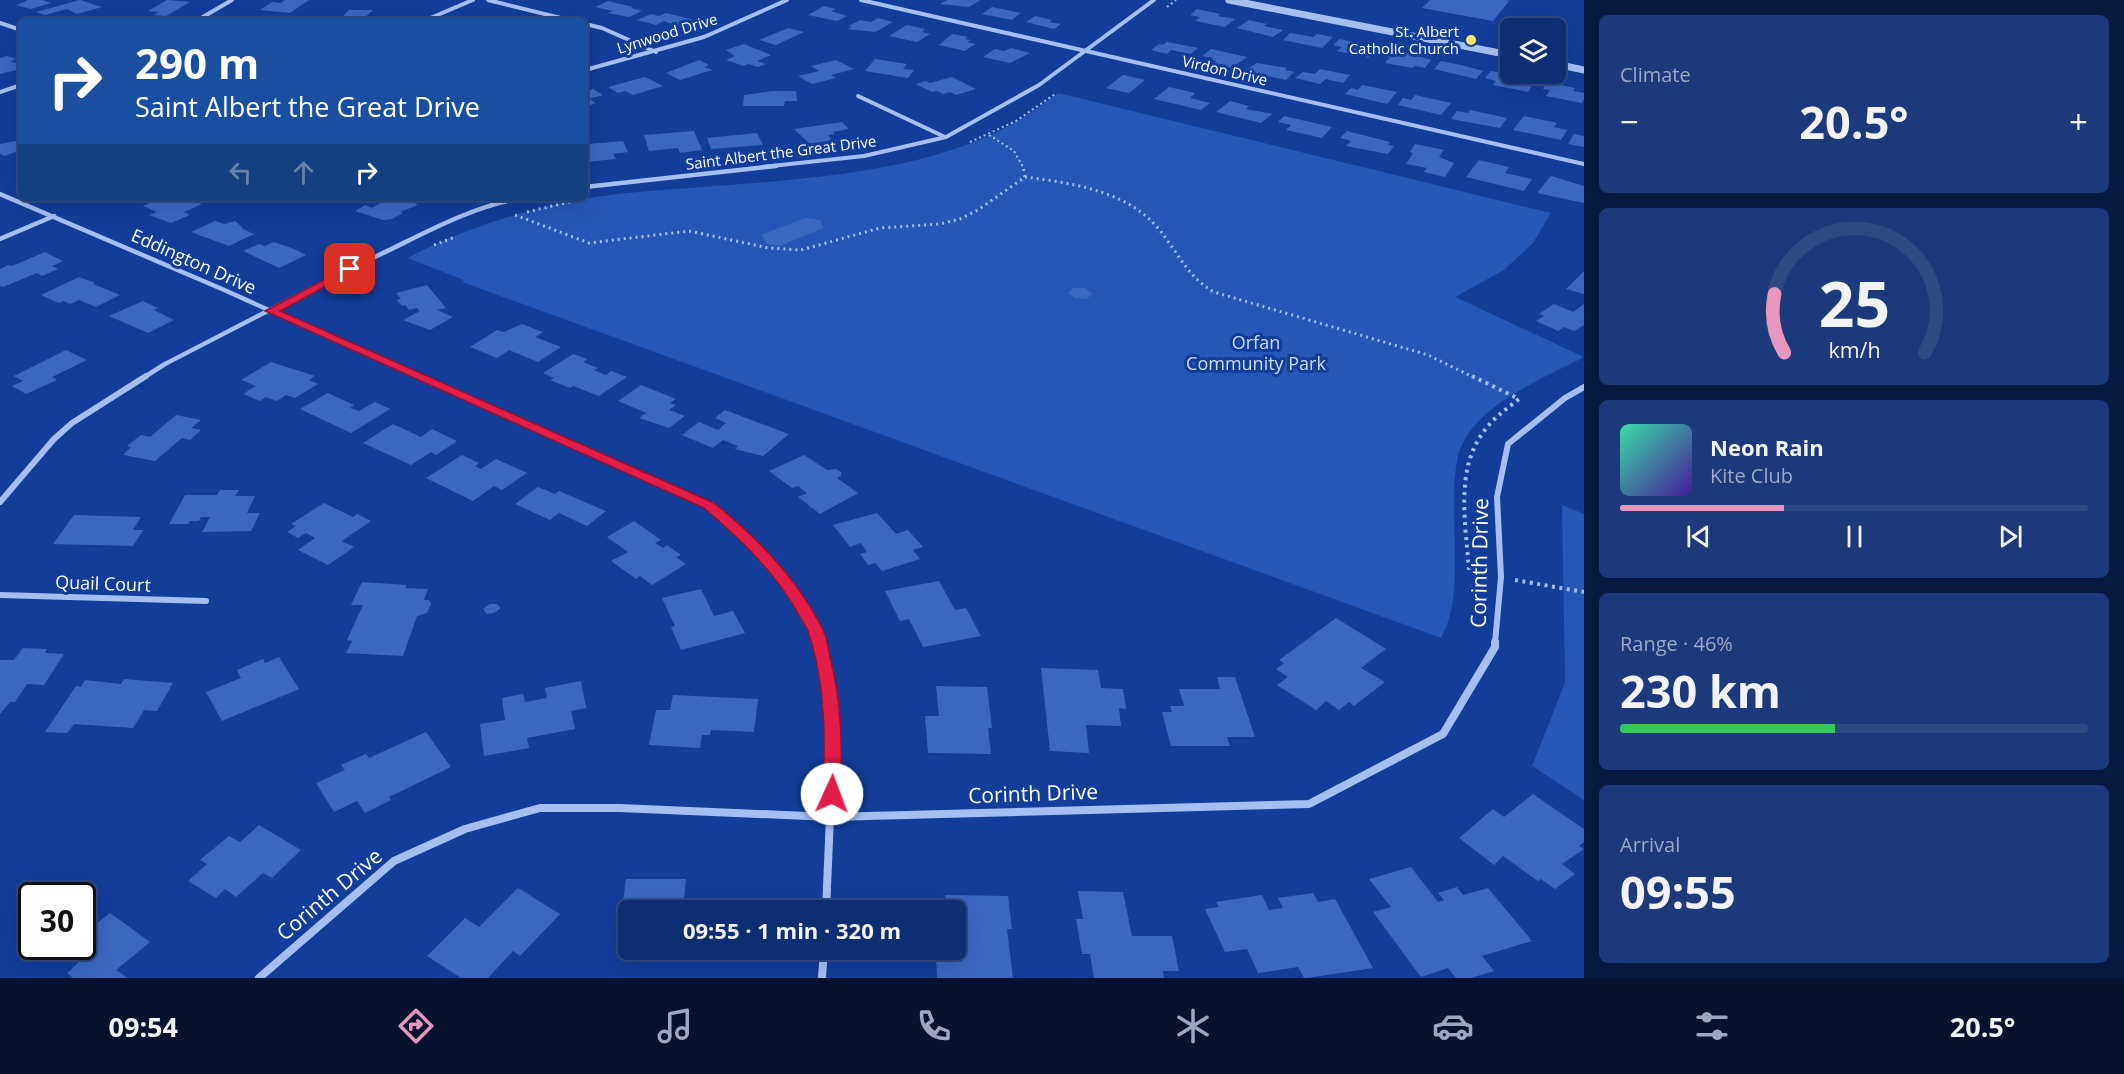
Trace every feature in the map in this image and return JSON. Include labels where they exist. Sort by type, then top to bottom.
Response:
[{"type":"street","points":[[201,18],[232,0]]},
{"type":"street","points":[[430,18],[474,0]]},
{"type":"street","points":[[488,0],[561,18]]},
{"type":"street","name":"Lynwood Drive","points":[[588,69],[656,52],[715,33],[787,0]]},
{"type":"street","name":"Virdon Drive","points":[[861,0],[1584,165]]},
{"type":"street","name":"Saint Albert the Great Drive","points":[[588,187],[864,156],[946,137],[1039,85],[1154,0]]},
{"type":"street","points":[[1229,0],[1500,53]]},
{"type":"street","points":[[0,23],[18,29]]},
{"type":"street","points":[[588,25],[602,28],[656,52]]},
{"type":"street","points":[[1566,66],[1584,70]]},
{"type":"street","points":[[0,92],[18,86]]},
{"type":"street","points":[[858,96],[946,137]]},
{"type":"street","name":"Eddington Drive","points":[[0,194],[672,488],[709,506],[739,530],[785,579],[816,632],[830,686],[833,748],[827,900]]},
{"type":"street","points":[[0,502],[54,439],[72,423],[165,364],[394,247],[501,201]]},
{"type":"street","points":[[0,239],[54,216]]},
{"type":"street","name":"Corinth Drive","points":[[259,978],[394,861],[465,829],[540,808],[620,808],[831,816],[1309,804],[1443,734],[1495,647],[1501,577],[1497,497],[1508,444],[1565,398],[1584,387]]},
{"type":"street","name":"Quail Court","points":[[0,596],[206,601]]},
{"type":"street","points":[[822,978],[823,960]]},
{"type":"path","points":[[988,135],[1009,145],[1015,151],[1025,170],[1025,177]]},
{"type":"path","points":[[515,215],[589,243],[689,231],[769,248],[801,250],[880,228],[940,224],[960,219],[978,210],[1025,177],[1073,186],[1128,203],[1155,225],[1191,278],[1214,292],[1428,356],[1519,399],[1489,423],[1476,440],[1465,478],[1469,570],[1584,592]]},
{"type":"green space","name":"Orfan Community Park","points":[[1058,93],[1551,213],[1533,243],[1504,270],[1455,297],[1584,357],[1510,396],[1477,423],[1465,438],[1458,456],[1455,481],[1453,598],[1449,619],[1441,638],[462,282],[464,280],[407,258],[483,225],[537,209],[618,194],[864,171],[958,148],[1023,118]]},
{"type":"green space","points":[[1562,505],[1584,514],[1584,800],[1532,766],[1565,683]]},
{"type":"building","points":[[25,0],[42,0],[51,3],[31,9],[16,5],[27,1]]},
{"type":"building","points":[[80,0],[102,7],[77,14],[67,9],[45,15],[36,12]]},
{"type":"building","points":[[167,0],[190,2],[166,16],[154,15],[159,12],[148,11]]},
{"type":"building","points":[[285,0],[309,0],[290,13],[260,10],[272,2],[281,3]]},
{"type":"building","points":[[947,0],[981,0],[969,7],[940,4]]},
{"type":"building","name":"St. Albert Catholic Church","points":[[1430,0],[1509,1],[1493,21],[1422,8]]},
{"type":"building","points":[[608,1],[642,11],[629,17],[608,13],[613,11],[595,7]]},
{"type":"building","points":[[824,6],[836,9],[831,11],[847,16],[837,21],[808,15]]},
{"type":"building","points":[[992,7],[1021,13],[1012,20],[982,14]]},
{"type":"building","points":[[1197,9],[1235,19],[1225,27],[1195,21],[1200,17],[1190,15]]},
{"type":"building","points":[[349,10],[373,10],[364,18],[342,18]]},
{"type":"building","points":[[666,13],[694,20],[679,27],[664,21],[656,25],[637,20],[651,14],[659,16]]},
{"type":"building","points":[[1035,16],[1061,24],[1054,29],[1026,22]]},
{"type":"building","points":[[878,18],[893,22],[875,32],[848,29],[860,20],[871,22]]},
{"type":"building","points":[[1249,20],[1283,30],[1273,37],[1237,28]]},
{"type":"building","points":[[907,25],[925,29],[922,32],[930,34],[917,42],[889,36]]},
{"type":"building","points":[[788,28],[804,32],[776,45],[759,40]]},
{"type":"building","points":[[1290,33],[1313,37],[1317,34],[1333,37],[1322,48],[1283,40]]},
{"type":"building","points":[[952,34],[968,37],[965,39],[971,40],[967,42],[975,44],[965,51],[939,45]]},
{"type":"building","points":[[1340,39],[1365,45],[1362,47],[1376,51],[1369,58],[1337,51],[1342,47],[1333,45]]},
{"type":"building","points":[[1167,42],[1198,48],[1191,54],[1171,50],[1167,54],[1151,50]]},
{"type":"building","points":[[744,44],[771,55],[757,61],[766,64],[758,67],[748,64],[744,66],[726,60],[735,56],[726,50]]},
{"type":"building","points":[[1011,48],[1030,53],[1010,63],[983,57],[995,49],[1004,51]]},
{"type":"building","points":[[1211,49],[1247,57],[1232,68],[1213,64],[1216,61],[1211,60],[1213,58],[1202,56]]},
{"type":"building","points":[[1391,50],[1431,60],[1425,68],[1385,63],[1390,57],[1386,56]]},
{"type":"building","points":[[7,56],[16,59],[10,61],[18,62],[18,70],[0,74],[0,58]]},
{"type":"building","points":[[875,59],[907,64],[903,69],[914,70],[908,78],[865,71]]},
{"type":"building","points":[[699,60],[709,65],[704,67],[712,70],[680,80],[666,73]]},
{"type":"building","points":[[836,60],[854,69],[831,75],[836,78],[812,84],[798,76],[819,71],[811,66]]},
{"type":"building","points":[[1441,61],[1483,71],[1476,79],[1434,69]]},
{"type":"building","points":[[1257,63],[1287,68],[1285,70],[1294,72],[1286,80],[1244,71]]},
{"type":"building","points":[[1320,69],[1350,75],[1343,83],[1326,79],[1320,84],[1295,78],[1303,72],[1315,74]]},
{"type":"building","points":[[1491,71],[1500,73],[1500,84],[1533,84],[1528,92],[1493,85],[1496,81],[1485,78]]},
{"type":"building","points":[[1123,75],[1145,80],[1129,93],[1106,88]]},
{"type":"building","points":[[645,77],[663,86],[633,95],[625,91],[618,93],[608,87]]},
{"type":"building","points":[[952,77],[976,89],[956,95],[950,92],[943,94],[937,91],[932,92],[916,84],[926,81],[930,83]]},
{"type":"building","points":[[1546,84],[1575,88],[1573,91],[1584,93],[1584,99],[1582,103],[1546,96],[1550,90],[1543,89]]},
{"type":"building","points":[[1362,85],[1397,92],[1387,104],[1345,94],[1351,88],[1358,90]]},
{"type":"building","points":[[1169,87],[1195,93],[1190,98],[1210,103],[1201,110],[1154,99]]},
{"type":"building","points":[[593,89],[603,95],[589,99],[596,103],[588,106],[588,91]]},
{"type":"building","points":[[796,91],[797,101],[785,101],[784,106],[743,106],[744,95]]},
{"type":"building","points":[[1415,95],[1451,103],[1441,115],[1398,105],[1403,98],[1411,100]]},
{"type":"building","points":[[1230,101],[1249,106],[1246,109],[1272,114],[1261,123],[1216,112]]},
{"type":"building","points":[[1470,110],[1507,118],[1500,128],[1451,119],[1457,111],[1468,113]]},
{"type":"building","points":[[1284,116],[1332,127],[1322,138],[1286,130],[1291,125],[1278,122]]},
{"type":"building","points":[[1524,116],[1557,123],[1554,127],[1567,130],[1561,140],[1513,130]]},
{"type":"building","points":[[842,122],[849,129],[832,132],[835,134],[828,135],[832,140],[810,144],[794,129]]},
{"type":"building","points":[[694,131],[702,150],[680,153],[678,148],[649,151],[644,135]]},
{"type":"building","points":[[1347,131],[1390,142],[1388,145],[1394,146],[1388,154],[1346,146],[1351,141],[1340,138]]},
{"type":"building","points":[[757,133],[763,145],[711,149],[707,138]]},
{"type":"building","points":[[1574,134],[1584,136],[1584,147],[1568,144]]},
{"type":"building","points":[[18,141],[18,154],[15,152],[5,156],[0,154],[0,144]]},
{"type":"building","points":[[623,141],[628,152],[613,154],[616,159],[588,162],[588,149],[590,149],[588,144]]},
{"type":"building","points":[[1415,144],[1444,150],[1439,157],[1454,163],[1445,177],[1424,172],[1427,168],[1406,164],[1413,153],[1410,152]]},
{"type":"building","points":[[1479,160],[1509,167],[1505,173],[1532,179],[1524,191],[1466,177]]},
{"type":"building","points":[[1551,176],[1584,186],[1584,203],[1537,193]]},
{"type":"building","points":[[155,201],[194,201],[202,204],[184,212],[190,215],[171,223],[149,215],[157,212],[143,206]]},
{"type":"building","points":[[384,201],[420,201],[415,204],[418,205],[400,212],[403,213],[392,219],[383,220],[355,211],[365,205],[372,208]]},
{"type":"building","points":[[805,218],[820,220],[823,228],[780,246],[767,244],[761,235]]},
{"type":"building","points":[[215,221],[224,224],[235,221],[243,228],[241,228],[254,234],[229,246],[191,232]]},
{"type":"building","points":[[274,242],[306,255],[279,268],[243,251],[259,244],[265,246]]},
{"type":"building","points":[[45,252],[63,261],[52,266],[58,269],[42,276],[37,273],[3,287],[0,286],[0,269]]},
{"type":"building","points":[[1584,271],[1584,294],[1566,289]]},
{"type":"building","points":[[79,277],[120,295],[96,307],[79,300],[70,304],[64,301],[59,303],[41,295]]},
{"type":"building","points":[[427,285],[446,308],[437,310],[453,317],[430,330],[403,320],[420,311],[417,308],[409,310],[405,305],[402,306],[397,300],[401,299],[396,293]]},
{"type":"building","points":[[1073,288],[1085,288],[1093,294],[1086,299],[1075,298],[1068,293]]},
{"type":"building","points":[[143,301],[158,308],[154,310],[174,320],[148,333],[109,316]]},
{"type":"building","points":[[1554,304],[1573,312],[1584,304],[1584,325],[1574,331],[1564,327],[1558,331],[1536,321],[1544,316],[1539,314]]},
{"type":"building","points":[[522,324],[543,332],[535,337],[561,347],[538,362],[509,350],[497,358],[470,347],[497,330],[504,332]]},
{"type":"building","points":[[66,350],[87,360],[52,377],[57,380],[26,394],[12,386],[23,381],[14,376]]},
{"type":"building","points":[[573,354],[587,359],[583,362],[598,368],[594,370],[606,375],[611,371],[627,377],[599,396],[550,380],[554,378],[543,373]]},
{"type":"building","points":[[271,362],[315,376],[309,380],[318,384],[295,398],[286,395],[277,401],[266,397],[260,401],[243,394],[256,386],[241,380]]},
{"type":"building","points":[[641,385],[676,399],[670,403],[676,405],[669,410],[685,416],[669,428],[639,418],[646,413],[618,401]]},
{"type":"building","points":[[328,393],[354,405],[350,408],[359,411],[375,402],[390,409],[351,433],[300,409]]},
{"type":"building","points":[[725,410],[789,434],[763,456],[735,449],[738,446],[723,440],[713,448],[682,435],[699,422],[718,430],[726,423],[715,418]]},
{"type":"building","points":[[176,415],[201,420],[191,428],[201,430],[190,440],[182,438],[155,461],[123,455],[131,447],[127,446],[141,435],[150,437]]},
{"type":"building","points":[[393,424],[421,437],[432,429],[457,441],[436,455],[431,452],[411,465],[363,443]]},
{"type":"building","points":[[462,455],[479,463],[475,466],[481,469],[496,459],[527,473],[502,490],[494,486],[473,501],[426,478]]},
{"type":"building","points":[[804,455],[827,470],[836,469],[841,472],[841,476],[837,478],[858,493],[820,514],[798,497],[807,493],[798,486],[792,488],[769,471]]},
{"type":"building","points":[[538,487],[555,494],[559,491],[606,511],[587,526],[559,513],[550,520],[515,504]]},
{"type":"building","points":[[220,490],[239,490],[235,496],[255,496],[247,513],[260,513],[251,531],[202,532],[210,517],[201,517],[199,521],[190,521],[188,524],[169,524],[185,495],[217,495]]},
{"type":"building","points":[[324,503],[353,517],[357,514],[371,521],[342,541],[354,547],[328,565],[298,550],[315,538],[306,533],[298,538],[287,532],[296,526],[291,524]]},
{"type":"building","points":[[877,513],[896,534],[908,530],[923,547],[913,550],[920,559],[882,571],[875,563],[868,565],[860,554],[867,552],[861,543],[850,547],[833,525]]},
{"type":"building","points":[[74,515],[141,517],[133,530],[143,530],[133,546],[53,544]]},
{"type":"building","points":[[634,521],[661,540],[655,543],[663,548],[667,545],[681,555],[676,557],[686,564],[652,585],[640,576],[636,579],[611,561],[628,552],[607,537]]},
{"type":"building","points":[[939,581],[955,610],[966,608],[981,636],[923,647],[909,619],[900,621],[885,591]]},
{"type":"building","points":[[362,582],[428,589],[424,600],[429,600],[431,604],[427,613],[417,616],[403,656],[346,653],[352,641],[347,640],[363,605],[351,605]]},
{"type":"building","points":[[701,589],[714,616],[733,611],[745,633],[681,650],[671,627],[675,626],[662,598]]},
{"type":"building","points":[[490,604],[497,604],[501,608],[494,613],[487,614],[483,609]]},
{"type":"building","points":[[1336,618],[1386,649],[1361,668],[1385,682],[1354,706],[1349,702],[1339,710],[1326,701],[1316,710],[1277,685],[1288,677],[1276,669],[1284,663],[1279,660]]},
{"type":"building","points":[[23,648],[47,649],[45,653],[64,654],[44,685],[27,684],[15,702],[10,702],[0,714],[0,660],[14,660]]},
{"type":"building","points":[[279,657],[299,689],[222,721],[206,692],[241,678],[237,670],[263,659],[265,663]]},
{"type":"building","points":[[1041,668],[1098,670],[1101,688],[1123,689],[1126,709],[1119,708],[1121,726],[1086,725],[1089,753],[1050,751]]},
{"type":"building","points":[[1217,677],[1235,677],[1255,737],[1227,737],[1230,746],[1171,746],[1162,712],[1172,712],[1170,706],[1184,706],[1179,689],[1220,689]]},
{"type":"building","points":[[124,679],[173,683],[157,711],[144,710],[133,728],[74,724],[67,733],[45,732],[76,686],[81,687],[85,680],[121,684]]},
{"type":"building","points":[[581,681],[586,708],[571,711],[575,729],[527,738],[529,748],[484,756],[480,724],[505,720],[502,698],[523,694],[525,702],[547,698],[545,688]]},
{"type":"building","points":[[936,686],[987,687],[992,728],[988,728],[991,754],[928,753],[925,716],[939,716]]},
{"type":"building","points":[[673,695],[758,699],[754,732],[711,730],[710,735],[702,735],[700,748],[649,745],[656,710],[670,710]]},
{"type":"building","points":[[426,732],[451,767],[389,797],[391,800],[365,813],[357,801],[334,812],[316,783],[345,770],[341,765],[366,754],[369,758]]},
{"type":"building","points":[[1533,794],[1584,829],[1584,842],[1579,846],[1584,849],[1562,864],[1575,874],[1555,889],[1541,879],[1538,881],[1503,856],[1494,865],[1459,838],[1493,809],[1504,817]]},
{"type":"building","points":[[259,825],[301,850],[272,878],[263,873],[236,897],[225,889],[216,898],[188,881],[207,864],[200,860],[229,836],[240,842]]},
{"type":"building","points":[[1411,867],[1438,902],[1444,900],[1438,893],[1457,887],[1463,895],[1488,888],[1532,941],[1482,956],[1494,971],[1471,978],[1456,978],[1448,968],[1421,977],[1373,912],[1391,907],[1369,879]]},
{"type":"building","points":[[626,879],[686,879],[684,899],[732,899],[732,900],[623,900]]},
{"type":"building","points":[[518,888],[560,914],[520,956],[513,951],[488,978],[461,978],[427,956],[465,918],[479,927]]},
{"type":"building","points":[[1078,891],[1123,892],[1132,936],[1172,936],[1179,971],[1163,971],[1164,978],[1094,978],[1090,954],[1082,954],[1076,919],[1083,919]]},
{"type":"building","points":[[1313,893],[1318,902],[1335,899],[1373,968],[1307,978],[1304,978],[1298,967],[1258,973],[1247,949],[1225,952],[1205,909],[1219,907],[1216,902],[1262,895],[1269,910],[1283,908],[1278,898]]},
{"type":"building","points":[[945,895],[1008,896],[1012,929],[1007,929],[1013,978],[937,978],[936,960],[966,960],[966,900],[945,900]]},
{"type":"building","points":[[110,913],[150,942],[116,970],[128,978],[73,978],[67,973],[78,963],[74,960],[96,960],[96,924]]},
{"type":"place","name":"St. Albert Catholic Church","points":[[1471,40]]},
{"type":"route","points":[[350,269],[271,311],[709,506],[739,530],[785,579],[816,632],[830,686],[833,748],[832,794]]}]
